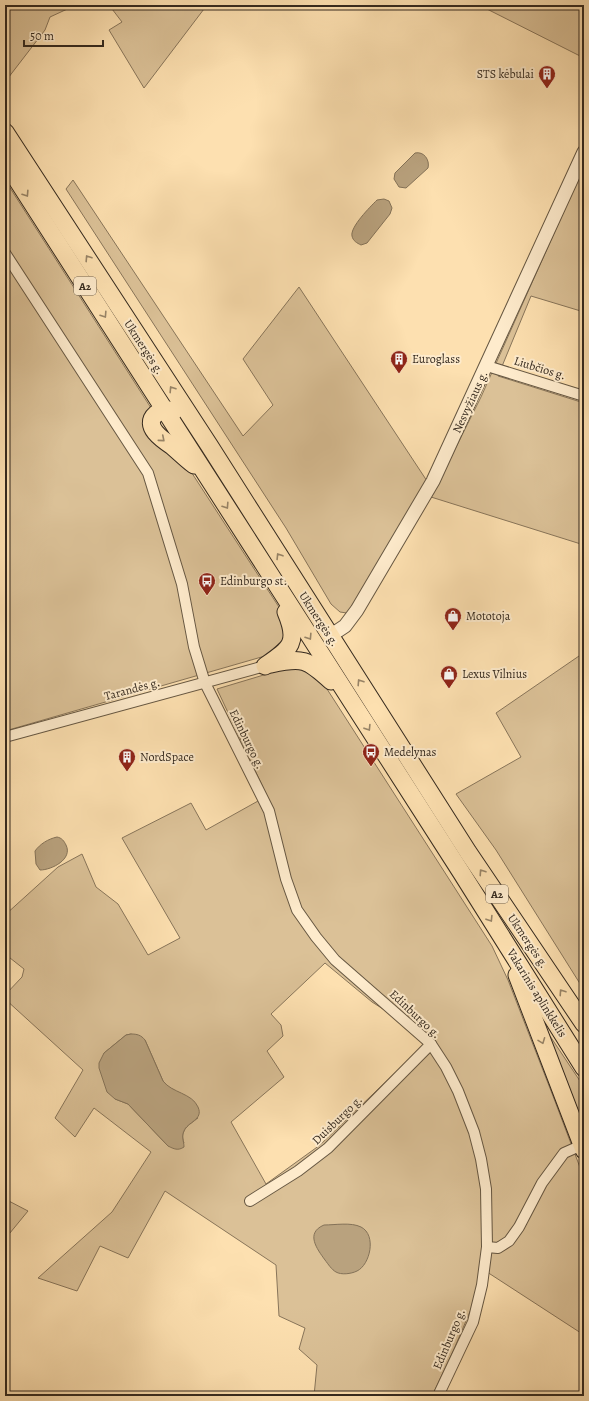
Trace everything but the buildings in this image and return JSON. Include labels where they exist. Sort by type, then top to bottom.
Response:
[{"type":"highway","name":"Ukmergės g.","points":[[5,132],[209,445],[468,852],[584,1024]]},
{"type":"highway","name":"Ukmergės g.","points":[[5,161],[165,410],[158,412],[154,416],[152,421],[154,431],[164,441],[205,473],[503,940]]},
{"type":"highway","points":[[165,410],[174,411],[209,445]]},
{"type":"highway","points":[[265,666],[290,645],[293,636],[292,626],[273,581]]},
{"type":"highway","points":[[265,666],[288,660],[305,661],[313,665],[347,696]]},
{"type":"highway","name":"Vakarinis aplinkkelis","points":[[503,940],[584,1068]]},
{"type":"highway","name":"A2","points":[[503,940],[583,1148]]},
{"type":"street","name":"Nesvyžiaus g.","points":[[330,636],[345,626],[357,610],[433,481],[584,152]]},
{"type":"street","name":"Edinburgo g.","points":[[5,253],[148,473],[182,584],[194,646],[205,683],[269,812],[286,880],[297,910],[316,937],[335,960],[431,1044],[446,1067],[458,1091],[474,1132],[481,1159],[486,1189],[487,1247],[482,1285],[473,1322],[438,1396]]},
{"type":"street","name":"Liubčios g.","points":[[487,366],[584,396]]},
{"type":"street","name":"Tarandės g.","points":[[5,737],[265,666]]},
{"type":"street","name":"Duisburgo g.","points":[[250,1201],[298,1171],[328,1148],[431,1044]]},
{"type":"street","points":[[487,1247],[498,1248],[508,1240],[519,1227],[542,1183],[564,1153],[583,1148]]},
{"type":"shaded area","points":[[5,5],[76,5],[50,17],[45,30],[5,82]]},
{"type":"shaded area","points":[[109,5],[207,5],[144,88],[109,30],[122,22]]},
{"type":"shaded area","points":[[479,5],[584,5],[584,58]]},
{"type":"shaded area","points":[[415,153],[421,153],[426,157],[428,168],[406,188],[399,187],[394,179],[395,173]]},
{"type":"shaded area","points":[[584,166],[584,312],[531,296],[498,376],[584,403],[584,545],[431,497],[481,397]]},
{"type":"shaded area","points":[[5,180],[151,408],[146,417],[186,464],[288,621],[284,643],[265,656],[5,731]]},
{"type":"shaded area","points":[[73,180],[243,436],[273,405],[243,359],[299,287],[427,481],[353,608],[347,613],[340,612],[331,604],[286,528],[66,189]]},
{"type":"shaded area","points":[[384,199],[389,201],[392,208],[390,214],[367,243],[361,245],[354,241],[352,232],[361,217],[377,200]]},
{"type":"shaded area","points":[[579,656],[584,664],[584,990],[496,850],[456,794],[521,757],[496,713]]},
{"type":"shaded area","points":[[297,665],[318,675],[492,946],[508,980],[584,1178],[584,1335],[487,1272],[432,1396],[314,1396],[317,1365],[299,1349],[305,1328],[279,1316],[276,1265],[165,1191],[128,1258],[100,1246],[77,1291],[38,1278],[112,1212],[151,1152],[94,1108],[75,1137],[55,1118],[83,1070],[5,999],[5,995],[22,977],[24,969],[5,954],[5,915],[58,867],[82,854],[96,887],[118,904],[148,955],[180,938],[122,838],[191,803],[206,830],[267,796],[217,689]],"holes":[[[325,963],[372,1002],[391,1014],[425,1044],[320,1145],[266,1184],[231,1122],[284,1077],[267,1051],[283,1036],[281,1025],[271,1014]],[[131,1034],[145,1040],[163,1081],[168,1087],[174,1090],[198,1118],[184,1131],[184,1143],[168,1146],[128,1104],[115,1099],[104,1053],[126,1035]]]},
{"type":"shaded area","points":[[57,837],[64,841],[67,855],[55,866],[45,870],[40,870],[36,864],[35,851],[44,842]]},
{"type":"shaded area","points":[[546,1030],[584,1087],[584,1127]]},
{"type":"shaded area","points":[[126,1035],[139,1035],[145,1040],[163,1081],[171,1088],[187,1096],[195,1102],[198,1107],[199,1115],[183,1133],[184,1147],[180,1149],[168,1146],[128,1104],[115,1099],[107,1092],[99,1068],[99,1063],[104,1053]]},
{"type":"shaded area","points":[[5,1199],[28,1211],[5,1239]]},
{"type":"shaded area","points":[[324,1225],[357,1225],[366,1231],[369,1236],[370,1250],[362,1268],[355,1272],[341,1274],[332,1268],[319,1251],[314,1241],[315,1232],[318,1228]]},
{"type":"place","name":"STS kėbulai","points":[[547,89]]},
{"type":"place","name":"Euroglass","points":[[399,374]]},
{"type":"place","name":"Edinburgo st.","points":[[207,596]]},
{"type":"place","name":"Mototoja","points":[[453,631]]},
{"type":"place","name":"Lexus Vilnius","points":[[449,689]]},
{"type":"place","name":"Medelynas","points":[[371,767]]},
{"type":"place","name":"NordSpace","points":[[127,772]]}]
